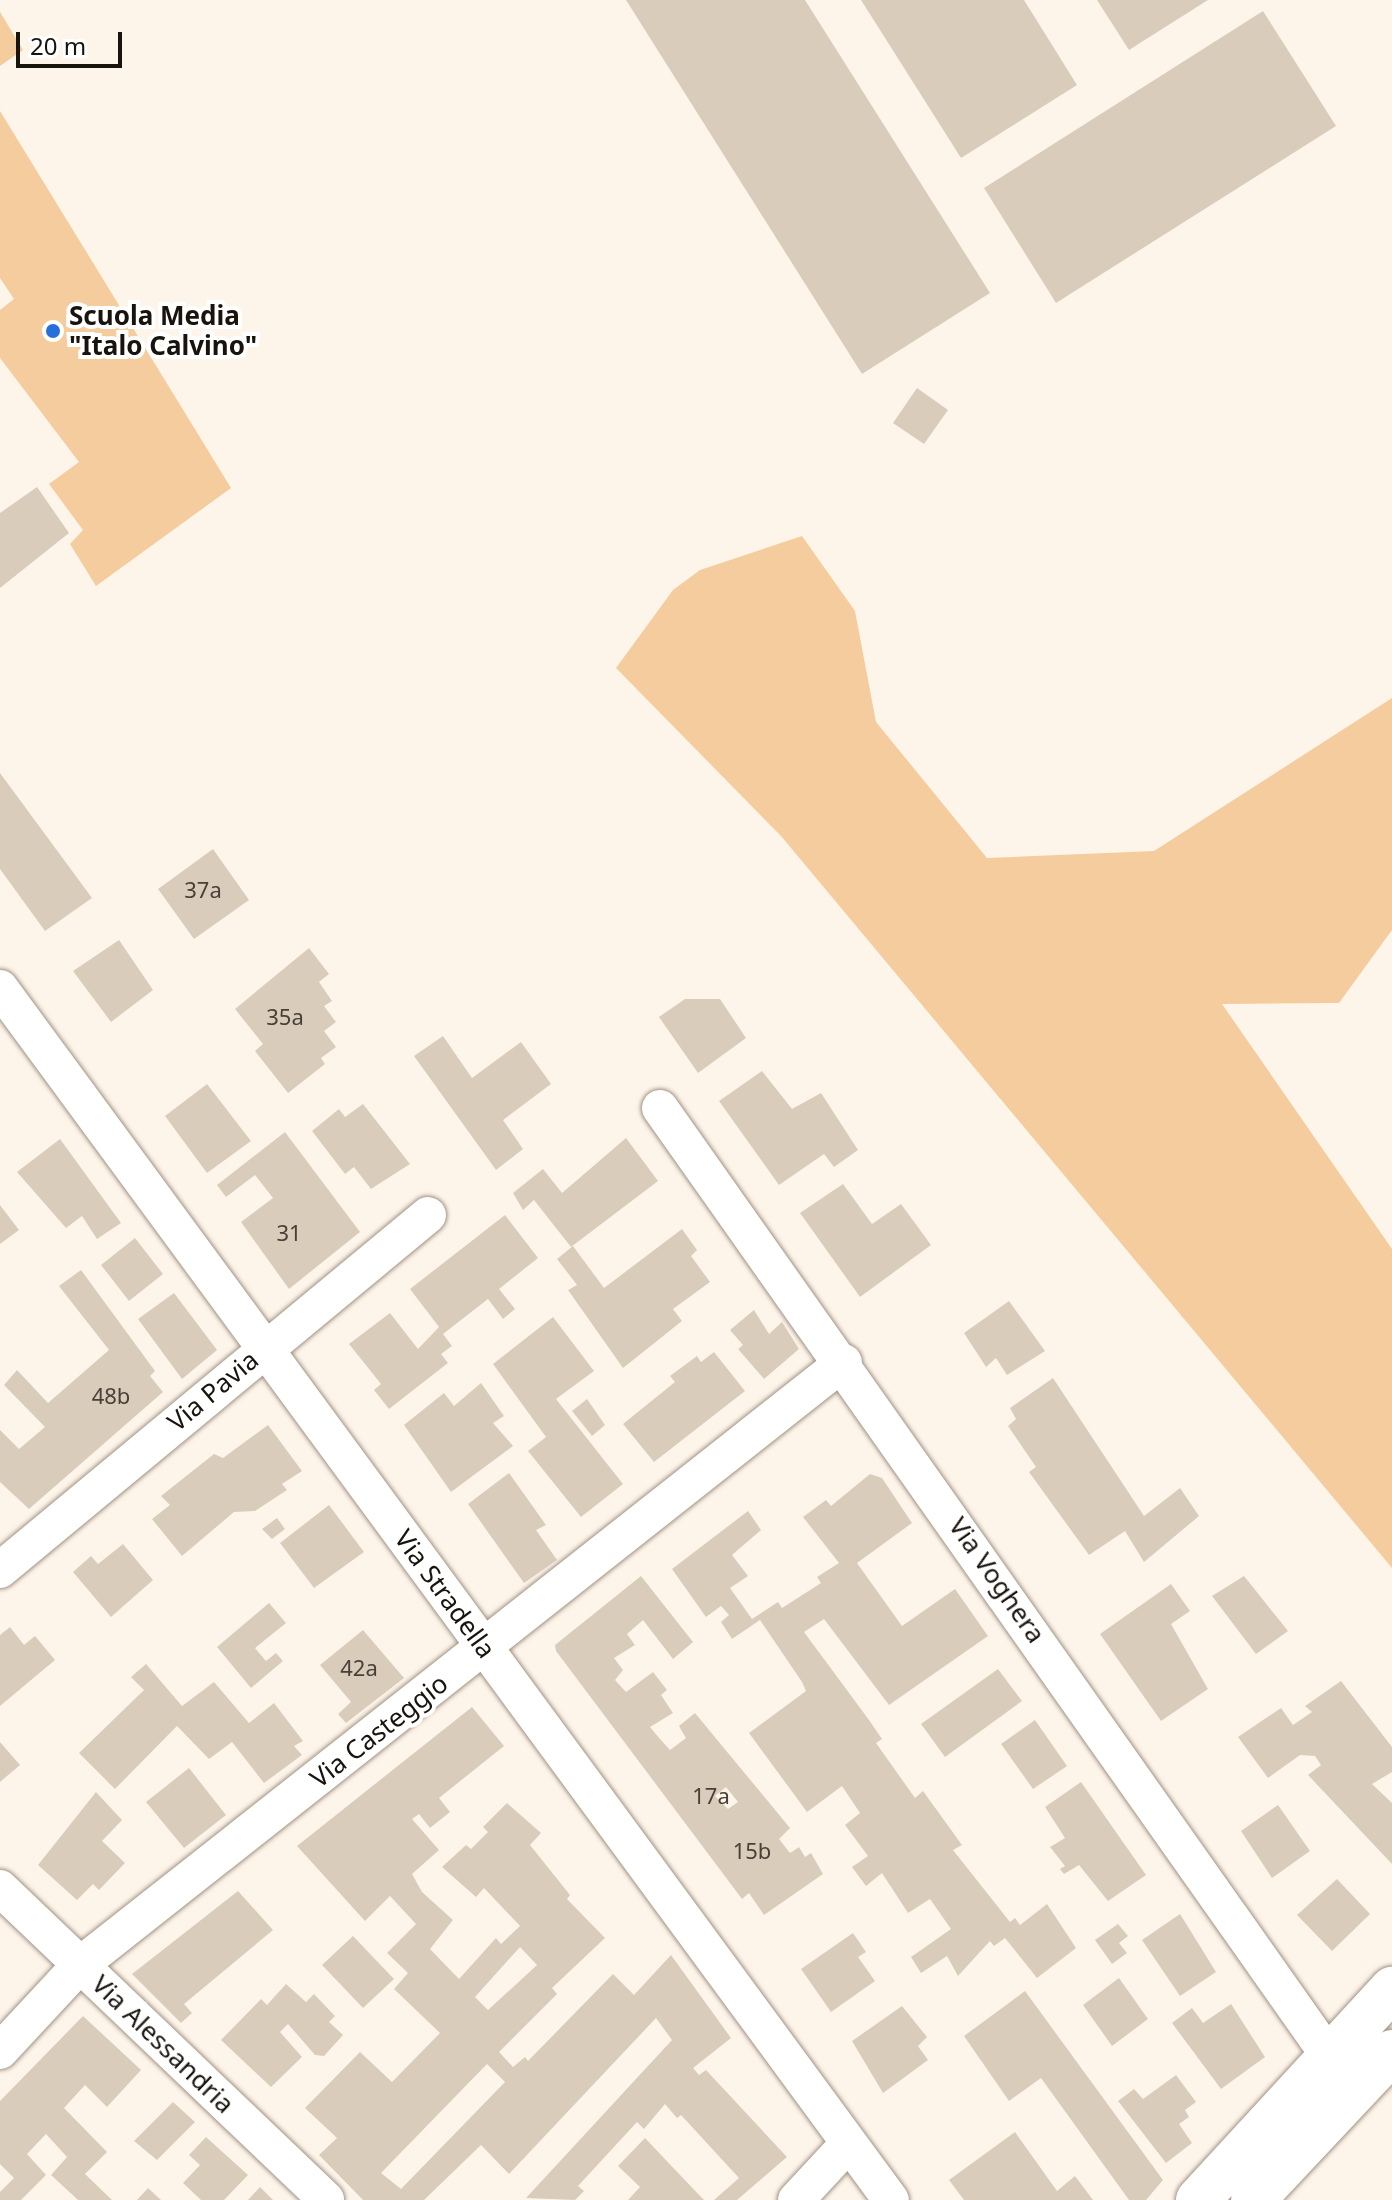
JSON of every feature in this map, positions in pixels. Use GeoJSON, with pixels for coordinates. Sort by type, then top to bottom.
{"type":"FeatureCollection","features":[{"type":"Feature","properties":{"kind":"main road"},"geometry":{"type":"LineString","coordinates":[[1198,2200],[1392,1989]]}},
{"type":"Feature","properties":{"kind":"main road"},"geometry":{"type":"LineString","coordinates":[[1253,2200],[1392,2052]]}},
{"type":"Feature","properties":{"kind":"street","name":"Via Stradella"},"geometry":{"type":"LineString","coordinates":[[0,988],[891,2200]]}},
{"type":"Feature","properties":{"kind":"street","name":"Via Voghera"},"geometry":{"type":"LineString","coordinates":[[660,1108],[844,1362],[1329,2056]]}},
{"type":"Feature","properties":{"kind":"street","name":"Via Pavia"},"geometry":{"type":"LineString","coordinates":[[7,1552],[265,1349],[428,1215]]}},
{"type":"Feature","properties":{"kind":"street","name":"Via Casteggio"},"geometry":{"type":"LineString","coordinates":[[0,2051],[80,1965],[844,1362]]}},
{"type":"Feature","properties":{"kind":"street","name":"Via Alessandria"},"geometry":{"type":"LineString","coordinates":[[0,1888],[326,2200]]}},
{"type":"Feature","properties":{"kind":"street"},"geometry":{"type":"LineString","coordinates":[[796,2200],[848,2144]]}},
{"type":"Feature","properties":{"kind":"shaded area"},"geometry":{"type":"Polygon","coordinates":[[[0,12],[23,50],[0,66],[0,12]]]}},
{"type":"Feature","properties":{"kind":"shaded area","name":"Scuola Media \"Italo Calvino\""},"geometry":{"type":"Polygon","coordinates":[[[0,111],[231,488],[96,586],[70,544],[83,530],[49,484],[79,462],[0,358],[0,310],[14,299],[0,278],[0,111]]]}},
{"type":"Feature","properties":{"kind":"shaded area"},"geometry":{"type":"Polygon","coordinates":[[[802,536],[855,611],[876,722],[987,858],[1154,851],[1392,698],[1392,930],[1339,1003],[1222,1004],[1392,1249],[1392,1568],[781,836],[616,668],[673,590],[700,570],[802,536]]]}},
{"type":"Feature","properties":{"kind":"building"},"geometry":{"type":"Polygon","coordinates":[[[626,0],[805,0],[990,293],[862,374],[626,0]]]}},
{"type":"Feature","properties":{"kind":"building"},"geometry":{"type":"Polygon","coordinates":[[[861,0],[1024,0],[1077,85],[961,158],[861,0]]]}},
{"type":"Feature","properties":{"kind":"building"},"geometry":{"type":"Polygon","coordinates":[[[1097,0],[1208,0],[1129,50],[1097,0]]]}},
{"type":"Feature","properties":{"kind":"building"},"geometry":{"type":"Polygon","coordinates":[[[1263,11],[1336,126],[1056,303],[984,188],[1263,11]]]}},
{"type":"Feature","properties":{"kind":"building"},"geometry":{"type":"Polygon","coordinates":[[[917,388],[948,410],[924,444],[893,423],[917,388]]]}},
{"type":"Feature","properties":{"kind":"building"},"geometry":{"type":"Polygon","coordinates":[[[37,487],[69,533],[0,588],[0,513],[37,487]]]}},
{"type":"Feature","properties":{"kind":"building"},"geometry":{"type":"Polygon","coordinates":[[[0,773],[92,898],[45,931],[0,869],[0,773]]]}},
{"type":"Feature","properties":{"kind":"building"},"geometry":{"type":"Polygon","coordinates":[[[213,849],[249,900],[194,939],[158,889],[213,849]]]}},
{"type":"Feature","properties":{"kind":"building"},"geometry":{"type":"Polygon","coordinates":[[[119,940],[153,990],[111,1022],[73,971],[119,940]]]}},
{"type":"Feature","properties":{"kind":"building"},"geometry":{"type":"Polygon","coordinates":[[[309,948],[329,974],[319,982],[332,1001],[324,1006],[336,1022],[324,1031],[336,1047],[321,1058],[325,1064],[288,1093],[255,1051],[263,1044],[235,1009],[309,948]]]}},
{"type":"Feature","properties":{"kind":"building"},"geometry":{"type":"Polygon","coordinates":[[[685,999],[720,999],[746,1038],[698,1073],[659,1017],[685,999]]]}},
{"type":"Feature","properties":{"kind":"building"},"geometry":{"type":"Polygon","coordinates":[[[443,1036],[472,1078],[521,1042],[551,1084],[503,1120],[523,1149],[496,1170],[414,1056],[443,1036]]]}},
{"type":"Feature","properties":{"kind":"building"},"geometry":{"type":"Polygon","coordinates":[[[762,1071],[792,1109],[821,1093],[858,1150],[834,1167],[824,1154],[779,1185],[719,1101],[762,1071]]]}},
{"type":"Feature","properties":{"kind":"building"},"geometry":{"type":"Polygon","coordinates":[[[207,1084],[251,1141],[207,1173],[165,1116],[207,1084]]]}},
{"type":"Feature","properties":{"kind":"building"},"geometry":{"type":"Polygon","coordinates":[[[363,1104],[410,1164],[371,1189],[354,1167],[345,1174],[312,1131],[339,1109],[345,1117],[363,1104]]]}},
{"type":"Feature","properties":{"kind":"building"},"geometry":{"type":"Polygon","coordinates":[[[285,1132],[360,1232],[289,1289],[241,1222],[273,1198],[255,1175],[226,1197],[217,1185],[285,1132]]]}},
{"type":"Feature","properties":{"kind":"building"},"geometry":{"type":"Polygon","coordinates":[[[626,1138],[658,1181],[571,1247],[534,1200],[523,1210],[513,1193],[543,1169],[562,1193],[626,1138]]]}},
{"type":"Feature","properties":{"kind":"building"},"geometry":{"type":"Polygon","coordinates":[[[60,1139],[121,1223],[97,1239],[82,1216],[66,1228],[17,1172],[60,1139]]]}},
{"type":"Feature","properties":{"kind":"building"},"geometry":{"type":"Polygon","coordinates":[[[843,1184],[872,1224],[901,1204],[931,1245],[860,1297],[800,1213],[843,1184]]]}},
{"type":"Feature","properties":{"kind":"building"},"geometry":{"type":"Polygon","coordinates":[[[0,1205],[19,1230],[0,1244],[0,1205]]]}},
{"type":"Feature","properties":{"kind":"building"},"geometry":{"type":"Polygon","coordinates":[[[505,1215],[538,1258],[499,1289],[515,1309],[503,1319],[488,1299],[443,1334],[452,1346],[441,1354],[448,1363],[389,1409],[374,1390],[381,1384],[349,1344],[390,1313],[418,1349],[439,1327],[410,1289],[505,1215]]]}},
{"type":"Feature","properties":{"kind":"building"},"geometry":{"type":"Polygon","coordinates":[[[682,1229],[697,1250],[691,1256],[710,1282],[673,1309],[682,1321],[623,1368],[568,1290],[577,1285],[557,1259],[573,1246],[604,1288],[682,1229]]]}},
{"type":"Feature","properties":{"kind":"building"},"geometry":{"type":"Polygon","coordinates":[[[135,1238],[163,1274],[129,1301],[101,1265],[135,1238]]]}},
{"type":"Feature","properties":{"kind":"building"},"geometry":{"type":"Polygon","coordinates":[[[81,1270],[155,1371],[150,1376],[163,1392],[29,1509],[0,1482],[0,1430],[19,1449],[45,1427],[4,1385],[17,1370],[48,1403],[109,1350],[59,1286],[81,1270]]]}},
{"type":"Feature","properties":{"kind":"building"},"geometry":{"type":"Polygon","coordinates":[[[174,1293],[217,1350],[182,1379],[138,1319],[174,1293]]]}},
{"type":"Feature","properties":{"kind":"building"},"geometry":{"type":"Polygon","coordinates":[[[1009,1301],[1045,1351],[1007,1375],[996,1358],[986,1367],[964,1333],[1009,1301]]]}},
{"type":"Feature","properties":{"kind":"building"},"geometry":{"type":"Polygon","coordinates":[[[754,1310],[769,1334],[782,1322],[799,1349],[764,1379],[738,1349],[743,1345],[730,1330],[754,1310]]]}},
{"type":"Feature","properties":{"kind":"building"},"geometry":{"type":"Polygon","coordinates":[[[553,1317],[594,1371],[556,1399],[623,1484],[581,1517],[528,1451],[546,1437],[493,1364],[553,1317]]]}},
{"type":"Feature","properties":{"kind":"building"},"geometry":{"type":"Polygon","coordinates":[[[714,1352],[745,1391],[654,1462],[623,1424],[675,1382],[670,1376],[697,1356],[701,1362],[714,1352]]]}},
{"type":"Feature","properties":{"kind":"building"},"geometry":{"type":"Polygon","coordinates":[[[1053,1378],[1144,1516],[1180,1488],[1199,1516],[1144,1562],[1125,1531],[1089,1555],[1029,1472],[1036,1467],[1008,1426],[1016,1419],[1010,1408],[1053,1378]]]}},
{"type":"Feature","properties":{"kind":"building"},"geometry":{"type":"Polygon","coordinates":[[[481,1383],[504,1416],[493,1423],[513,1446],[451,1492],[404,1425],[444,1393],[454,1406],[481,1383]]]}},
{"type":"Feature","properties":{"kind":"building"},"geometry":{"type":"Polygon","coordinates":[[[587,1399],[605,1425],[592,1436],[572,1411],[587,1399]]]}},
{"type":"Feature","properties":{"kind":"building"},"geometry":{"type":"Polygon","coordinates":[[[268,1425],[302,1471],[282,1484],[287,1490],[255,1511],[234,1512],[182,1556],[152,1519],[170,1505],[161,1496],[214,1454],[223,1458],[268,1425]]]}},
{"type":"Feature","properties":{"kind":"building"},"geometry":{"type":"Polygon","coordinates":[[[509,1473],[546,1525],[536,1530],[557,1560],[524,1583],[468,1504],[509,1473]]]}},
{"type":"Feature","properties":{"kind":"building"},"geometry":{"type":"Polygon","coordinates":[[[870,1474],[882,1478],[912,1523],[857,1563],[902,1626],[955,1589],[988,1636],[889,1705],[824,1619],[804,1632],[882,1739],[876,1743],[915,1798],[923,1791],[962,1845],[953,1850],[1010,1922],[1015,1918],[1020,1925],[1047,1904],[1076,1948],[1037,1978],[1005,1938],[994,1946],[990,1941],[958,1976],[947,1956],[921,1973],[911,1957],[951,1929],[930,1899],[908,1913],[882,1873],[866,1886],[852,1867],[868,1856],[845,1825],[860,1813],[842,1786],[807,1812],[749,1733],[806,1691],[802,1682],[760,1620],[732,1639],[721,1622],[729,1615],[721,1606],[706,1617],[672,1569],[748,1511],[761,1530],[732,1555],[748,1576],[730,1588],[752,1619],[778,1602],[782,1608],[821,1583],[817,1577],[839,1563],[803,1517],[826,1500],[831,1506],[870,1474]]]}},
{"type":"Feature","properties":{"kind":"building"},"geometry":{"type":"Polygon","coordinates":[[[329,1505],[364,1552],[314,1588],[280,1543],[329,1505]]]}},
{"type":"Feature","properties":{"kind":"building"},"geometry":{"type":"Polygon","coordinates":[[[277,1518],[285,1529],[272,1539],[262,1529],[277,1518]]]}},
{"type":"Feature","properties":{"kind":"building"},"geometry":{"type":"Polygon","coordinates":[[[123,1544],[153,1580],[111,1617],[73,1572],[91,1556],[98,1564],[123,1544]]]}},
{"type":"Feature","properties":{"kind":"building"},"geometry":{"type":"Polygon","coordinates":[[[641,1576],[693,1642],[673,1659],[643,1620],[627,1634],[635,1645],[614,1658],[623,1670],[615,1680],[626,1692],[653,1672],[667,1690],[661,1695],[673,1713],[650,1727],[660,1739],[670,1750],[686,1738],[679,1726],[695,1713],[790,1828],[779,1839],[790,1853],[799,1847],[805,1857],[811,1853],[823,1874],[764,1915],[749,1893],[742,1899],[556,1651],[555,1645],[641,1576]],[[726,1787],[715,1796],[728,1809],[738,1802],[726,1787]]]}},
{"type":"Feature","properties":{"kind":"building"},"geometry":{"type":"Polygon","coordinates":[[[1244,1576],[1288,1631],[1256,1654],[1212,1596],[1244,1576]]]}},
{"type":"Feature","properties":{"kind":"building"},"geometry":{"type":"Polygon","coordinates":[[[1171,1584],[1190,1611],[1171,1624],[1208,1689],[1161,1721],[1100,1634],[1171,1584]]]}},
{"type":"Feature","properties":{"kind":"building"},"geometry":{"type":"Polygon","coordinates":[[[269,1603],[286,1623],[255,1648],[266,1661],[276,1653],[283,1661],[251,1688],[217,1647],[269,1603]]]}},
{"type":"Feature","properties":{"kind":"building"},"geometry":{"type":"Polygon","coordinates":[[[10,1627],[24,1645],[35,1636],[55,1660],[0,1706],[0,1635],[10,1627]]]}},
{"type":"Feature","properties":{"kind":"building"},"geometry":{"type":"Polygon","coordinates":[[[363,1630],[404,1678],[346,1723],[338,1714],[351,1702],[320,1665],[363,1630]]]}},
{"type":"Feature","properties":{"kind":"building"},"geometry":{"type":"Polygon","coordinates":[[[146,1664],[182,1706],[214,1682],[249,1723],[274,1703],[303,1741],[294,1746],[302,1755],[264,1783],[232,1742],[209,1759],[177,1726],[115,1789],[79,1753],[144,1690],[131,1677],[146,1664]]]}},
{"type":"Feature","properties":{"kind":"building"},"geometry":{"type":"Polygon","coordinates":[[[998,1669],[1022,1701],[945,1757],[921,1724],[998,1669]]]}},
{"type":"Feature","properties":{"kind":"building"},"geometry":{"type":"Polygon","coordinates":[[[1341,1681],[1392,1747],[1392,1772],[1372,1784],[1392,1803],[1392,1864],[1308,1775],[1321,1765],[1315,1756],[1300,1755],[1268,1778],[1238,1737],[1281,1708],[1293,1725],[1312,1712],[1305,1706],[1341,1681]]]}},
{"type":"Feature","properties":{"kind":"building"},"geometry":{"type":"Polygon","coordinates":[[[472,1707],[504,1746],[439,1798],[450,1812],[430,1828],[419,1814],[412,1819],[439,1850],[412,1874],[422,1892],[453,1920],[430,1949],[459,1979],[496,1938],[501,1944],[520,1926],[484,1888],[476,1897],[442,1867],[466,1845],[471,1849],[488,1832],[483,1827],[507,1803],[541,1833],[530,1845],[570,1895],[567,1899],[605,1938],[552,1988],[557,1994],[499,2052],[513,2067],[525,2057],[528,2061],[613,1974],[634,1995],[671,1955],[731,2038],[693,2068],[699,2075],[706,2070],[787,2157],[737,2200],[714,2200],[739,2178],[681,2115],[677,2118],[665,2104],[644,2129],[637,2122],[578,2186],[584,2191],[575,2200],[526,2198],[672,2040],[656,2018],[509,2174],[481,2145],[424,2200],[363,2200],[319,2155],[337,2138],[305,2108],[360,2052],[392,2082],[440,2033],[394,1989],[408,1973],[387,1953],[416,1924],[390,1896],[365,1921],[297,1846],[472,1707]],[[520,1947],[475,1997],[488,2010],[537,1965],[520,1947]],[[487,2064],[381,2173],[401,2189],[505,2082],[487,2064]]]}},
{"type":"Feature","properties":{"kind":"building"},"geometry":{"type":"Polygon","coordinates":[[[1035,1720],[1067,1766],[1033,1789],[1001,1744],[1035,1720]]]}},
{"type":"Feature","properties":{"kind":"building"},"geometry":{"type":"Polygon","coordinates":[[[0,1742],[20,1765],[0,1782],[0,1742]]]}},
{"type":"Feature","properties":{"kind":"building"},"geometry":{"type":"Polygon","coordinates":[[[189,1768],[226,1815],[184,1848],[146,1802],[189,1768]]]}},
{"type":"Feature","properties":{"kind":"building"},"geometry":{"type":"Polygon","coordinates":[[[1081,1782],[1146,1875],[1108,1901],[1079,1865],[1064,1874],[1060,1869],[1065,1866],[1050,1847],[1065,1838],[1045,1807],[1081,1782]]]}},
{"type":"Feature","properties":{"kind":"building"},"geometry":{"type":"Polygon","coordinates":[[[96,1792],[122,1820],[102,1841],[125,1863],[99,1890],[93,1884],[77,1900],[38,1865],[96,1792]]]}},
{"type":"Feature","properties":{"kind":"building"},"geometry":{"type":"Polygon","coordinates":[[[1278,1805],[1310,1851],[1272,1878],[1241,1831],[1278,1805]]]}},
{"type":"Feature","properties":{"kind":"building"},"geometry":{"type":"Polygon","coordinates":[[[1337,1879],[1370,1914],[1332,1951],[1297,1915],[1337,1879]]]}},
{"type":"Feature","properties":{"kind":"building"},"geometry":{"type":"Polygon","coordinates":[[[238,1891],[273,1930],[184,2004],[192,2013],[181,2023],[132,1974],[238,1891]]]}},
{"type":"Feature","properties":{"kind":"building"},"geometry":{"type":"Polygon","coordinates":[[[1180,1914],[1216,1972],[1180,1996],[1142,1940],[1180,1914]]]}},
{"type":"Feature","properties":{"kind":"building"},"geometry":{"type":"Polygon","coordinates":[[[1118,1924],[1128,1936],[1119,1943],[1127,1953],[1112,1964],[1095,1940],[1118,1924]]]}},
{"type":"Feature","properties":{"kind":"building"},"geometry":{"type":"Polygon","coordinates":[[[853,1933],[866,1952],[858,1957],[875,1981],[831,2012],[801,1969],[853,1933]]]}},
{"type":"Feature","properties":{"kind":"building"},"geometry":{"type":"Polygon","coordinates":[[[353,1936],[394,1979],[363,2008],[322,1965],[353,1936]]]}},
{"type":"Feature","properties":{"kind":"building"},"geometry":{"type":"Polygon","coordinates":[[[1119,1978],[1148,2019],[1112,2046],[1083,2005],[1119,1978]]]}},
{"type":"Feature","properties":{"kind":"building"},"geometry":{"type":"Polygon","coordinates":[[[286,1984],[306,2002],[314,1994],[335,2016],[329,2022],[343,2035],[324,2056],[315,2055],[288,2024],[280,2032],[302,2057],[271,2087],[221,2040],[261,1999],[267,2005],[286,1984]]]}},
{"type":"Feature","properties":{"kind":"building"},"geometry":{"type":"Polygon","coordinates":[[[1025,1991],[1163,2180],[1146,2200],[1129,2200],[1041,2078],[1009,2101],[964,2036],[1025,1991]]]}},
{"type":"Feature","properties":{"kind":"building"},"geometry":{"type":"Polygon","coordinates":[[[1231,2004],[1265,2057],[1221,2089],[1172,2023],[1192,2008],[1203,2023],[1231,2004]]]}},
{"type":"Feature","properties":{"kind":"building"},"geometry":{"type":"Polygon","coordinates":[[[902,2006],[927,2037],[918,2046],[928,2060],[883,2093],[852,2041],[902,2006]]]}},
{"type":"Feature","properties":{"kind":"building"},"geometry":{"type":"Polygon","coordinates":[[[83,2016],[141,2070],[107,2107],[85,2085],[64,2108],[107,2152],[85,2174],[112,2200],[78,2200],[51,2175],[67,2157],[46,2134],[27,2154],[46,2175],[21,2200],[0,2200],[0,2192],[14,2178],[0,2164],[0,2101],[83,2016]]]}},
{"type":"Feature","properties":{"kind":"building"},"geometry":{"type":"Polygon","coordinates":[[[1176,2075],[1196,2102],[1185,2110],[1189,2117],[1179,2124],[1192,2143],[1166,2163],[1118,2101],[1134,2089],[1143,2099],[1176,2075]]]}},
{"type":"Feature","properties":{"kind":"building"},"geometry":{"type":"Polygon","coordinates":[[[173,2102],[195,2122],[157,2160],[134,2141],[173,2102]]]}},
{"type":"Feature","properties":{"kind":"building"},"geometry":{"type":"Polygon","coordinates":[[[1015,2132],[1057,2191],[1075,2176],[1093,2200],[964,2200],[949,2180],[1015,2132]]]}},
{"type":"Feature","properties":{"kind":"building"},"geometry":{"type":"Polygon","coordinates":[[[206,2137],[248,2175],[224,2200],[201,2200],[183,2183],[200,2165],[189,2155],[206,2137]]]}},
{"type":"Feature","properties":{"kind":"building"},"geometry":{"type":"Polygon","coordinates":[[[645,2138],[704,2200],[628,2200],[640,2187],[618,2166],[645,2138]]]}},
{"type":"Feature","properties":{"kind":"building"},"geometry":{"type":"Polygon","coordinates":[[[260,2187],[273,2200],[248,2200],[260,2187]]]}},
{"type":"Feature","properties":{"kind":"building"},"geometry":{"type":"Polygon","coordinates":[[[148,2188],[161,2200],[137,2200],[148,2188]]]}},
{"type":"Feature","properties":{"kind":"place","name":"Scuola Media \"Italo Calvino\""},"geometry":{"type":"Point","coordinates":[53,331]}}]}
